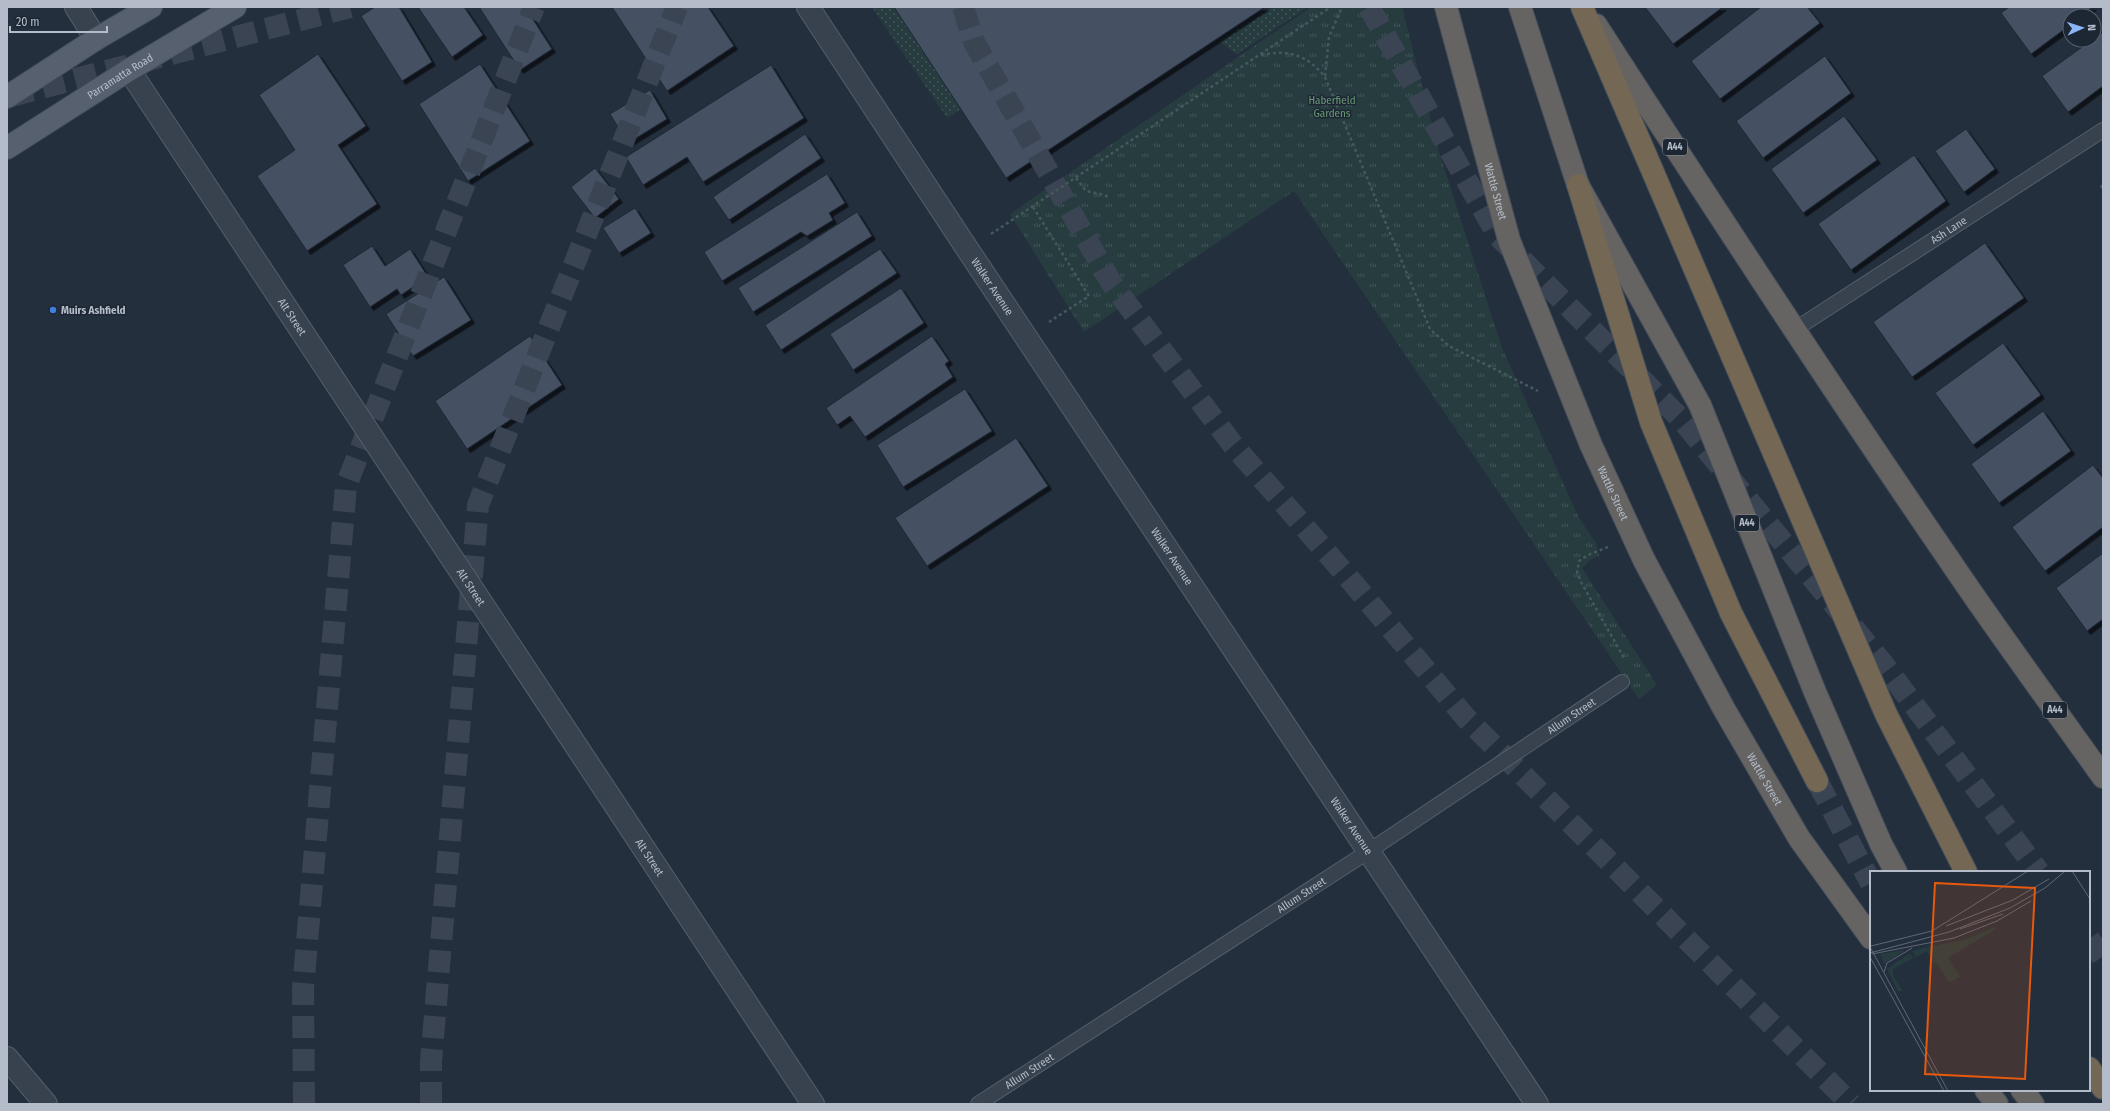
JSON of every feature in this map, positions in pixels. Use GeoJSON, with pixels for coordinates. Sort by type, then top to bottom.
{"type":"FeatureCollection","features":[{"type":"Feature","properties":{"kind":"highway","name":"Wattle Street"},"geometry":{"type":"LineString","coordinates":[[1446,7],[1509,240],[1591,445],[1644,560],[1724,709],[1798,838],[1870,937]]}},
{"type":"Feature","properties":{"kind":"highway","name":"A44"},"geometry":{"type":"LineString","coordinates":[[1520,7],[1578,185],[1700,404],[1815,692],[1881,844],[1895,871]]}},
{"type":"Feature","properties":{"kind":"highway","name":"A44"},"geometry":{"type":"LineString","coordinates":[[1584,7],[1794,330],[1950,562],[2103,777]]}},
{"type":"Feature","properties":{"kind":"highway"},"geometry":{"type":"LineString","coordinates":[[1584,7],[1886,714],[1965,871]]}},
{"type":"Feature","properties":{"kind":"highway"},"geometry":{"type":"LineString","coordinates":[[1578,185],[1651,422],[1731,612],[1817,781]]}},
{"type":"Feature","properties":{"kind":"highway"},"geometry":{"type":"LineString","coordinates":[[2090,1069],[2103,1088]]}},
{"type":"Feature","properties":{"kind":"highway"},"geometry":{"type":"LineString","coordinates":[[1987,1091],[1997,1104]]}},
{"type":"Feature","properties":{"kind":"highway"},"geometry":{"type":"LineString","coordinates":[[2023,1091],[2032,1104]]}},
{"type":"Feature","properties":{"kind":"main road"},"geometry":{"type":"LineString","coordinates":[[7,97],[96,39],[150,7]]}},
{"type":"Feature","properties":{"kind":"main road","name":"Parramatta Road"},"geometry":{"type":"LineString","coordinates":[[7,148],[129,70],[235,7]]}},
{"type":"Feature","properties":{"kind":"street"},"geometry":{"type":"LineString","coordinates":[[76,7],[96,39]]}},
{"type":"Feature","properties":{"kind":"street","name":"Walker Avenue"},"geometry":{"type":"LineString","coordinates":[[808,7],[968,250],[1538,1104]]}},
{"type":"Feature","properties":{"kind":"street","name":"Alt Street"},"geometry":{"type":"LineString","coordinates":[[129,70],[813,1104]]}},
{"type":"Feature","properties":{"kind":"street"},"geometry":{"type":"LineString","coordinates":[[7,1058],[46,1104]]}},
{"type":"Feature","properties":{"kind":"lane","name":"Ash Lane"},"geometry":{"type":"LineString","coordinates":[[1794,330],[2103,130]]}},
{"type":"Feature","properties":{"kind":"lane","name":"Allum Street"},"geometry":{"type":"LineString","coordinates":[[978,1104],[1369,851],[1622,682]]}},
{"type":"Feature","properties":{"kind":"path"},"geometry":{"type":"LineString","coordinates":[[968,250],[1331,7]]}},
{"type":"Feature","properties":{"kind":"path"},"geometry":{"type":"LineString","coordinates":[[1325,77],[1329,37],[1342,7]]}},
{"type":"Feature","properties":{"kind":"path"},"geometry":{"type":"LineString","coordinates":[[1261,55],[1272,52],[1300,56],[1314,63],[1325,77],[1430,329],[1449,346],[1542,393]]}},
{"type":"Feature","properties":{"kind":"path"},"geometry":{"type":"LineString","coordinates":[[1076,178],[1086,191],[1105,195],[1109,198]]}},
{"type":"Feature","properties":{"kind":"path"},"geometry":{"type":"LineString","coordinates":[[1026,337],[1089,296],[1032,207]]}},
{"type":"Feature","properties":{"kind":"path"},"geometry":{"type":"LineString","coordinates":[[1612,545],[1588,555],[1579,561],[1577,572],[1581,582],[1634,674],[1622,682]]}},
{"type":"Feature","properties":{"kind":"green space"},"geometry":{"type":"Polygon","coordinates":[[[872,7],[894,7],[961,109],[947,118],[872,7]]]}},
{"type":"Feature","properties":{"kind":"green space"},"geometry":{"type":"Polygon","coordinates":[[[1272,7],[1308,7],[1237,54],[1219,41],[1272,7]]]}},
{"type":"Feature","properties":{"kind":"green space","name":"Haberfield Gardens"},"geometry":{"type":"Polygon","coordinates":[[[1311,7],[1402,7],[1439,152],[1502,348],[1579,518],[1596,543],[1599,556],[1590,560],[1582,568],[1657,685],[1639,699],[1294,191],[1084,332],[1010,214],[1311,7]]]}},
{"type":"Feature","properties":{"kind":"building"},"geometry":{"type":"Polygon","coordinates":[[[375,7],[399,7],[432,62],[402,81],[361,16],[375,7]]]}},
{"type":"Feature","properties":{"kind":"building"},"geometry":{"type":"Polygon","coordinates":[[[418,7],[464,7],[483,35],[452,57],[418,7]]]}},
{"type":"Feature","properties":{"kind":"building"},"geometry":{"type":"Polygon","coordinates":[[[479,7],[525,7],[552,49],[520,70],[479,7]]]}},
{"type":"Feature","properties":{"kind":"building"},"geometry":{"type":"Polygon","coordinates":[[[612,7],[708,7],[734,46],[667,91],[612,7]]]}},
{"type":"Feature","properties":{"kind":"building"},"geometry":{"type":"Polygon","coordinates":[[[894,7],[1265,7],[1006,178],[894,7]]]}},
{"type":"Feature","properties":{"kind":"building"},"geometry":{"type":"Polygon","coordinates":[[[1645,7],[1723,7],[1673,44],[1645,7]]]}},
{"type":"Feature","properties":{"kind":"building"},"geometry":{"type":"Polygon","coordinates":[[[1761,7],[1807,7],[1820,23],[1720,99],[1691,61],[1761,7]]]}},
{"type":"Feature","properties":{"kind":"building"},"geometry":{"type":"Polygon","coordinates":[[[2009,7],[2093,7],[2062,8],[2062,31],[2031,54],[2001,13],[2009,7]]]}},
{"type":"Feature","properties":{"kind":"building"},"geometry":{"type":"Polygon","coordinates":[[[2103,32],[2103,86],[2068,112],[2042,76],[2081,48],[2102,48],[2103,32]]]}},
{"type":"Feature","properties":{"kind":"building"},"geometry":{"type":"Polygon","coordinates":[[[318,54],[366,126],[338,145],[377,204],[307,251],[257,176],[295,150],[259,95],[318,54]]]}},
{"type":"Feature","properties":{"kind":"building"},"geometry":{"type":"Polygon","coordinates":[[[1825,56],[1851,93],[1763,158],[1736,121],[1825,56]]]}},
{"type":"Feature","properties":{"kind":"building"},"geometry":{"type":"Polygon","coordinates":[[[480,64],[530,141],[468,181],[419,104],[480,64]]]}},
{"type":"Feature","properties":{"kind":"building"},"geometry":{"type":"Polygon","coordinates":[[[771,65],[804,118],[703,182],[687,157],[643,185],[626,157],[771,65]]]}},
{"type":"Feature","properties":{"kind":"building"},"geometry":{"type":"Polygon","coordinates":[[[650,90],[667,119],[628,143],[610,114],[650,90]]]}},
{"type":"Feature","properties":{"kind":"building"},"geometry":{"type":"Polygon","coordinates":[[[1844,116],[1877,160],[1803,213],[1771,169],[1844,116]]]}},
{"type":"Feature","properties":{"kind":"building"},"geometry":{"type":"Polygon","coordinates":[[[1966,129],[1995,169],[1964,192],[1935,151],[1966,129]]]}},
{"type":"Feature","properties":{"kind":"building"},"geometry":{"type":"Polygon","coordinates":[[[805,134],[821,158],[729,220],[713,197],[805,134]]]}},
{"type":"Feature","properties":{"kind":"building"},"geometry":{"type":"Polygon","coordinates":[[[1914,155],[1946,201],[1851,270],[1818,224],[1914,155]]]}},
{"type":"Feature","properties":{"kind":"building"},"geometry":{"type":"Polygon","coordinates":[[[595,168],[619,199],[595,218],[571,187],[595,168]]]}},
{"type":"Feature","properties":{"kind":"building"},"geometry":{"type":"Polygon","coordinates":[[[827,174],[845,203],[829,213],[833,220],[807,236],[801,232],[722,281],[704,252],[827,174]]]}},
{"type":"Feature","properties":{"kind":"building"},"geometry":{"type":"Polygon","coordinates":[[[2103,183],[2103,192],[2099,186],[2103,183]]]}},
{"type":"Feature","properties":{"kind":"building"},"geometry":{"type":"Polygon","coordinates":[[[635,208],[651,233],[619,253],[603,228],[635,208]]]}},
{"type":"Feature","properties":{"kind":"building"},"geometry":{"type":"Polygon","coordinates":[[[857,212],[872,236],[753,312],[738,288],[857,212]]]}},
{"type":"Feature","properties":{"kind":"building"},"geometry":{"type":"Polygon","coordinates":[[[1985,243],[2024,298],[1912,377],[1873,322],[1985,243]]]}},
{"type":"Feature","properties":{"kind":"building"},"geometry":{"type":"Polygon","coordinates":[[[372,246],[385,266],[410,249],[428,277],[401,295],[397,289],[370,307],[343,265],[372,246]]]}},
{"type":"Feature","properties":{"kind":"building"},"geometry":{"type":"Polygon","coordinates":[[[880,249],[897,273],[781,350],[765,325],[880,249]]]}},
{"type":"Feature","properties":{"kind":"building"},"geometry":{"type":"Polygon","coordinates":[[[444,277],[471,320],[413,356],[386,314],[444,277]]]}},
{"type":"Feature","properties":{"kind":"building"},"geometry":{"type":"Polygon","coordinates":[[[901,288],[924,323],[853,370],[830,334],[901,288]]]}},
{"type":"Feature","properties":{"kind":"building"},"geometry":{"type":"Polygon","coordinates":[[[530,336],[562,385],[467,449],[435,401],[530,336]]]}},
{"type":"Feature","properties":{"kind":"building"},"geometry":{"type":"Polygon","coordinates":[[[932,336],[949,361],[945,364],[953,377],[865,437],[850,416],[837,425],[826,408],[932,336]]]}},
{"type":"Feature","properties":{"kind":"building"},"geometry":{"type":"Polygon","coordinates":[[[2003,343],[2041,395],[1973,445],[1935,393],[2003,343]]]}},
{"type":"Feature","properties":{"kind":"building"},"geometry":{"type":"Polygon","coordinates":[[[965,389],[992,431],[903,487],[877,445],[965,389]]]}},
{"type":"Feature","properties":{"kind":"building"},"geometry":{"type":"Polygon","coordinates":[[[2043,411],[2071,451],[1999,503],[1971,464],[2043,411]]]}},
{"type":"Feature","properties":{"kind":"building"},"geometry":{"type":"Polygon","coordinates":[[[1016,438],[1048,486],[927,566],[895,518],[1016,438]]]}},
{"type":"Feature","properties":{"kind":"building"},"geometry":{"type":"Polygon","coordinates":[[[2093,465],[2103,478],[2103,527],[2045,571],[2012,527],[2093,465]]]}},
{"type":"Feature","properties":{"kind":"building"},"geometry":{"type":"Polygon","coordinates":[[[2103,553],[2103,619],[2087,631],[2056,588],[2103,553]]]}},
{"type":"Feature","properties":{"kind":"tunnel"},"geometry":{"type":"LineString","coordinates":[[11,96],[350,7]]}},
{"type":"Feature","properties":{"kind":"tunnel"},"geometry":{"type":"LineString","coordinates":[[304,1104],[303,989],[346,486],[534,7]]}},
{"type":"Feature","properties":{"kind":"tunnel"},"geometry":{"type":"LineString","coordinates":[[431,1104],[431,1062],[478,505],[677,7]]}},
{"type":"Feature","properties":{"kind":"tunnel"},"geometry":{"type":"LineString","coordinates":[[963,7],[974,42],[1112,284],[1233,445],[1347,576],[1466,718],[1851,1104]]}},
{"type":"Feature","properties":{"kind":"tunnel"},"geometry":{"type":"LineString","coordinates":[[1369,7],[1498,236],[1683,421],[1884,665],[2038,871]]}},
{"type":"Feature","properties":{"kind":"tunnel"},"geometry":{"type":"LineString","coordinates":[[1817,781],[1870,881]]}},
{"type":"Feature","properties":{"kind":"tunnel"},"geometry":{"type":"LineString","coordinates":[[2090,940],[2103,958]]}},
{"type":"Feature","properties":{"kind":"place","name":"Muirs Ashfield"},"geometry":{"type":"Point","coordinates":[53,310]}}]}
